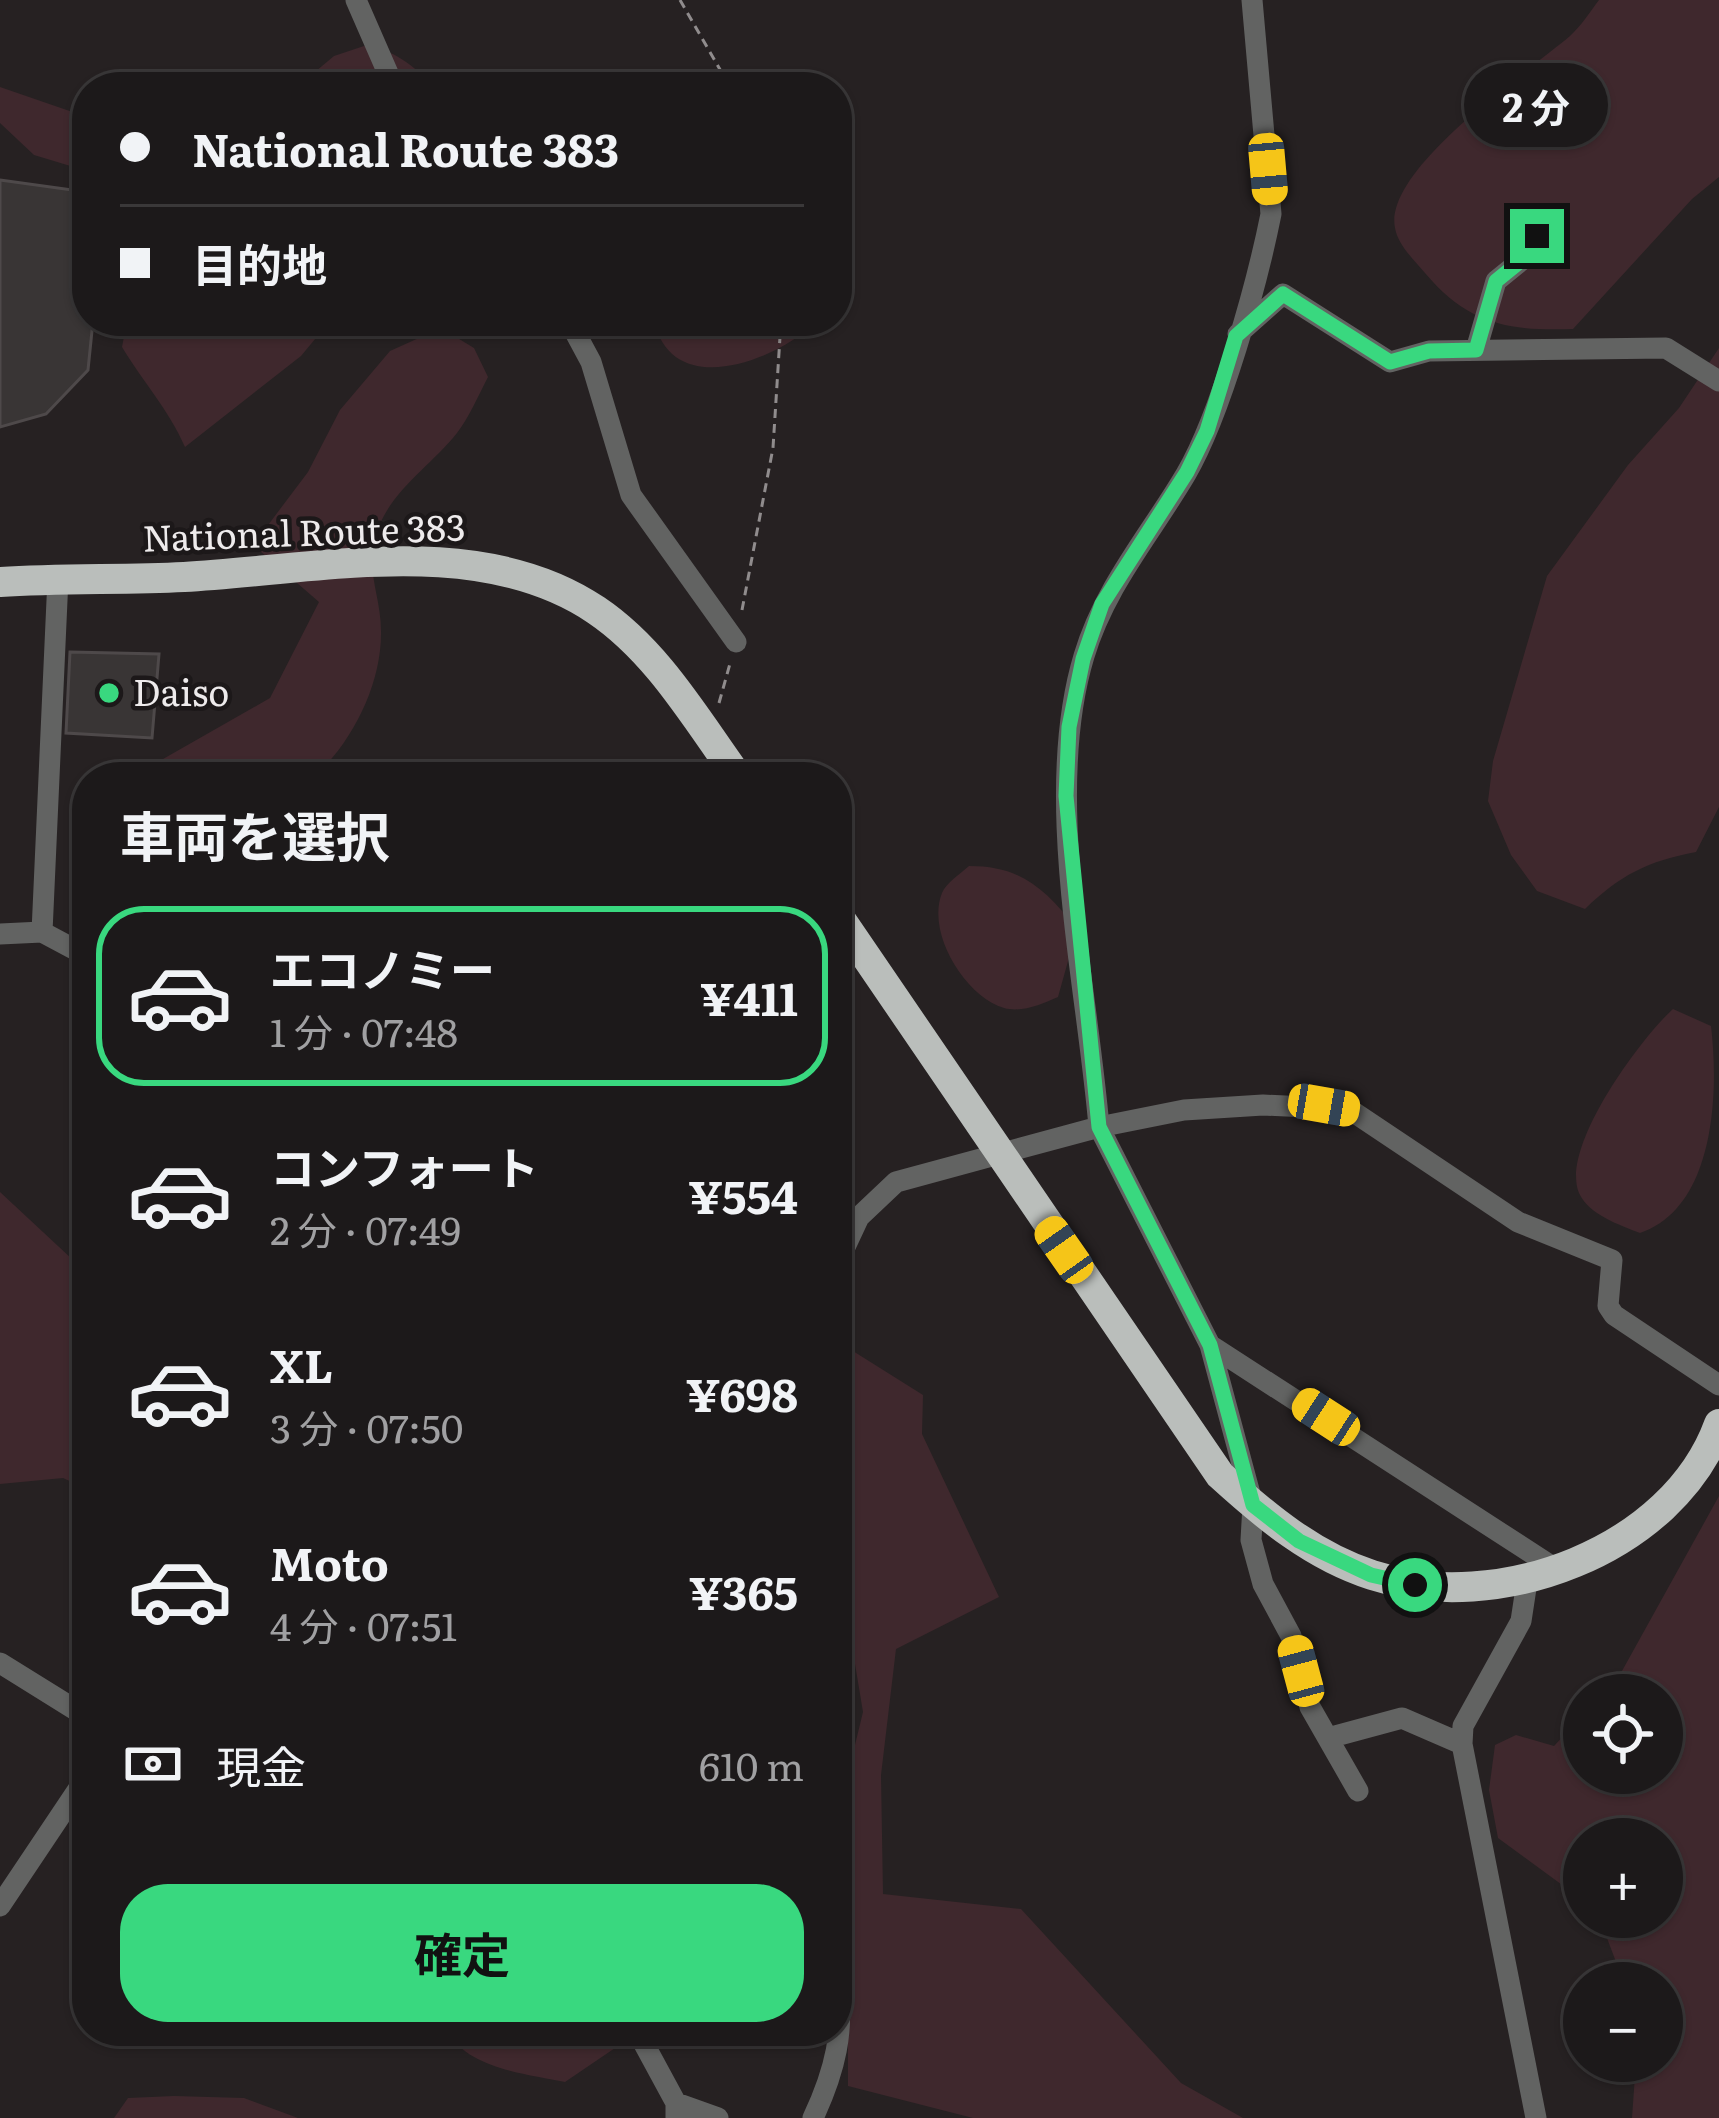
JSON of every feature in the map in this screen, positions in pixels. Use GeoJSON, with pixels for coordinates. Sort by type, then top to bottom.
{"type":"FeatureCollection","features":[{"type":"Feature","properties":{"kind":"highway","name":"National Route 383"},"geometry":{"type":"LineString","coordinates":[[0,582],[353,566],[479,565],[503,570],[594,609],[627,634],[728,762]]}},
{"type":"Feature","properties":{"kind":"highway"},"geometry":{"type":"LineString","coordinates":[[852,936],[1220,1475],[1299,1541],[1371,1575],[1444,1589],[1542,1572],[1640,1531],[1686,1485],[1710,1450],[1719,1424]]}},
{"type":"Feature","properties":{"kind":"street"},"geometry":{"type":"LineString","coordinates":[[356,0],[387,72]]}},
{"type":"Feature","properties":{"kind":"street"},"geometry":{"type":"LineString","coordinates":[[1252,0],[1271,214],[1207,431],[1187,472],[1102,604],[1069,727],[1066,796],[1099,1127],[1210,1345],[1253,1505],[1251,1540],[1264,1584],[1291,1636],[1310,1707],[1358,1792]]}},
{"type":"Feature","properties":{"kind":"street"},"geometry":{"type":"LineString","coordinates":[[1476,350],[1496,281],[1528,255],[1537,236]]}},
{"type":"Feature","properties":{"kind":"street"},"geometry":{"type":"LineString","coordinates":[[1236,336],[1283,294],[1390,362],[1429,351],[1666,349],[1719,381]]}},
{"type":"Feature","properties":{"kind":"street"},"geometry":{"type":"LineString","coordinates":[[577,336],[590,362],[632,495],[736,642]]}},
{"type":"Feature","properties":{"kind":"street"},"geometry":{"type":"LineString","coordinates":[[42,932],[58,578]]}},
{"type":"Feature","properties":{"kind":"street"},"geometry":{"type":"LineString","coordinates":[[0,934],[42,932],[72,948]]}},
{"type":"Feature","properties":{"kind":"street"},"geometry":{"type":"LineString","coordinates":[[852,1231],[859,1216],[896,1182],[1099,1127],[1184,1110],[1264,1105],[1349,1109],[1518,1222],[1612,1260],[1608,1306],[1614,1315],[1719,1385]]}},
{"type":"Feature","properties":{"kind":"street"},"geometry":{"type":"LineString","coordinates":[[1210,1345],[1542,1572],[1521,1621],[1463,1726],[1462,1744],[1536,2118]]}},
{"type":"Feature","properties":{"kind":"street"},"geometry":{"type":"LineString","coordinates":[[0,1663],[72,1708]]}},
{"type":"Feature","properties":{"kind":"street"},"geometry":{"type":"LineString","coordinates":[[1328,1738],[1402,1718],[1462,1744]]}},
{"type":"Feature","properties":{"kind":"street"},"geometry":{"type":"LineString","coordinates":[[0,1906],[72,1798]]}},
{"type":"Feature","properties":{"kind":"street"},"geometry":{"type":"LineString","coordinates":[[644,2046],[676,2110],[718,2118]]}},
{"type":"Feature","properties":{"kind":"street"},"geometry":{"type":"LineString","coordinates":[[813,2118],[832,2078],[840,2046]]}},
{"type":"Feature","properties":{"kind":"path"},"geometry":{"type":"LineString","coordinates":[[680,0],[721,72]]}},
{"type":"Feature","properties":{"kind":"path"},"geometry":{"type":"LineString","coordinates":[[709,737],[736,642],[773,448],[780,336]]}},
{"type":"Feature","properties":{"kind":"shaded area"},"geometry":{"type":"Polygon","coordinates":[[[1599,0],[1719,0],[1719,177],[1692,199],[1573,329],[1492,321],[1458,304],[1407,252],[1395,228],[1397,204],[1434,151],[1570,36],[1599,0]]]}},
{"type":"Feature","properties":{"kind":"shaded area"},"geometry":{"type":"Polygon","coordinates":[[[364,46],[384,50],[419,72],[315,72],[334,56],[364,46]]]}},
{"type":"Feature","properties":{"kind":"shaded area"},"geometry":{"type":"Polygon","coordinates":[[[0,87],[72,112],[72,166],[34,155],[0,123],[0,87]]]}},
{"type":"Feature","properties":{"kind":"shaded area"},"geometry":{"type":"Polygon","coordinates":[[[124,336],[318,336],[301,356],[185,447],[122,347],[124,336]]]}},
{"type":"Feature","properties":{"kind":"shaded area"},"geometry":{"type":"Polygon","coordinates":[[[423,336],[454,336],[474,348],[488,377],[457,433],[401,491],[377,532],[372,558],[380,651],[370,692],[352,730],[329,762],[158,762],[270,698],[319,602],[253,545],[308,472],[340,410],[390,351],[423,336]]]}},
{"type":"Feature","properties":{"kind":"shaded area"},"geometry":{"type":"Polygon","coordinates":[[[661,336],[800,336],[728,366],[682,361],[661,336]]]}},
{"type":"Feature","properties":{"kind":"shaded area"},"geometry":{"type":"Polygon","coordinates":[[[1719,348],[1719,807],[1696,852],[1636,871],[1585,909],[1537,891],[1511,855],[1488,801],[1493,761],[1547,576],[1628,465],[1679,408],[1719,348]]]}},
{"type":"Feature","properties":{"kind":"shaded area"},"geometry":{"type":"Polygon","coordinates":[[[969,866],[1004,870],[1031,882],[1077,929],[1058,997],[1025,1009],[1004,1008],[976,991],[952,961],[938,909],[944,889],[969,866]]]}},
{"type":"Feature","properties":{"kind":"shaded area"},"geometry":{"type":"Polygon","coordinates":[[[1673,1009],[1711,1026],[1712,1114],[1698,1174],[1684,1200],[1665,1220],[1640,1233],[1590,1207],[1579,1193],[1576,1173],[1591,1123],[1606,1096],[1641,1044],[1673,1009]]]}},
{"type":"Feature","properties":{"kind":"shaded area"},"geometry":{"type":"Polygon","coordinates":[[[0,1192],[72,1259],[72,1482],[63,1478],[0,1484],[0,1192]]]}},
{"type":"Feature","properties":{"kind":"shaded area"},"geometry":{"type":"Polygon","coordinates":[[[852,1350],[923,1395],[922,1434],[999,1597],[896,1649],[881,1775],[883,1894],[1021,1909],[1181,2083],[1243,2118],[973,2118],[848,2086],[852,1757],[863,1712],[852,1646],[852,1350]]]}},
{"type":"Feature","properties":{"kind":"shaded area"},"geometry":{"type":"Polygon","coordinates":[[[1719,1496],[1719,2118],[1632,2118],[1635,2082],[1683,2082],[1683,1962],[1616,1962],[1607,1938],[1683,1938],[1683,1818],[1563,1818],[1563,1886],[1498,1838],[1489,1790],[1495,1745],[1516,1735],[1554,1746],[1563,1736],[1563,1794],[1683,1794],[1683,1674],[1620,1674],[1719,1496]]]}},
{"type":"Feature","properties":{"kind":"shaded area"},"geometry":{"type":"Polygon","coordinates":[[[459,2046],[618,2046],[565,2082],[517,2072],[459,2046]]]}},
{"type":"Feature","properties":{"kind":"shaded area"},"geometry":{"type":"Polygon","coordinates":[[[128,2098],[244,2098],[298,2118],[114,2118],[128,2098]]]}},
{"type":"Feature","properties":{"kind":"building"},"geometry":{"type":"Polygon","coordinates":[[[0,180],[72,190],[72,336],[91,336],[88,370],[46,414],[0,427],[0,180]]]}},
{"type":"Feature","properties":{"kind":"building","name":"Daiso"},"geometry":{"type":"Polygon","coordinates":[[[70,652],[159,654],[152,738],[66,733],[70,652]]]}},
{"type":"Feature","properties":{"kind":"place","name":"Daiso"},"geometry":{"type":"Point","coordinates":[109,693]}},
{"type":"Feature","properties":{"kind":"route"},"geometry":{"type":"LineString","coordinates":[[1415,1585],[1371,1575],[1299,1541],[1253,1505],[1210,1345],[1099,1127],[1066,796],[1069,727],[1083,659],[1102,604],[1187,472],[1207,431],[1236,336],[1283,294],[1390,362],[1429,351],[1476,350],[1496,281],[1528,255],[1537,236]]}}]}
